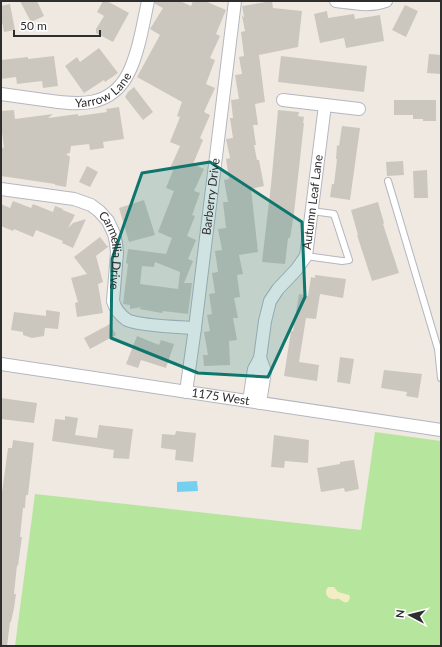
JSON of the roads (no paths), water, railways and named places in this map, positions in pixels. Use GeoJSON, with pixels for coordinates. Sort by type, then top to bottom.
{"type":"FeatureCollection","features":[{"type":"Feature","properties":{"kind":"street","name":"Yarrow Lane"},"geometry":{"type":"LineString","coordinates":[[1,94],[73,104],[84,104],[96,101],[110,94],[129,74],[134,61],[148,1]]}},
{"type":"Feature","properties":{"kind":"street","name":"Barberry Drive"},"geometry":{"type":"LineString","coordinates":[[186,392],[235,1]]}},
{"type":"Feature","properties":{"kind":"street"},"geometry":{"type":"LineString","coordinates":[[336,1],[370,5],[379,4],[386,1]]}},
{"type":"Feature","properties":{"kind":"street"},"geometry":{"type":"LineString","coordinates":[[283,100],[359,109]]}},
{"type":"Feature","properties":{"kind":"street","name":"Autumn Leaf Lane"},"geometry":{"type":"LineString","coordinates":[[255,402],[254,369],[260,358],[265,321],[270,301],[278,289],[296,270],[306,256],[324,105]]}},
{"type":"Feature","properties":{"kind":"street","name":"Carmellia Drive"},"geometry":{"type":"LineString","coordinates":[[1,189],[74,199],[91,205],[108,221],[114,234],[117,253],[112,294],[114,307],[119,313],[128,320],[140,323],[195,328]]}},
{"type":"Feature","properties":{"kind":"street","name":"1175 West"},"geometry":{"type":"LineString","coordinates":[[1,364],[441,430]]}},
{"type":"Feature","properties":{"kind":"lane"},"geometry":{"type":"LineString","coordinates":[[388,181],[438,349],[441,378]]}},
{"type":"Feature","properties":{"kind":"lane"},"geometry":{"type":"LineString","coordinates":[[306,256],[342,261],[350,260],[334,214],[312,211]]}},
{"type":"Feature","properties":{"kind":"water"},"geometry":{"type":"Polygon","coordinates":[[[197,481],[198,491],[177,492],[177,482],[197,481]]]}}]}
